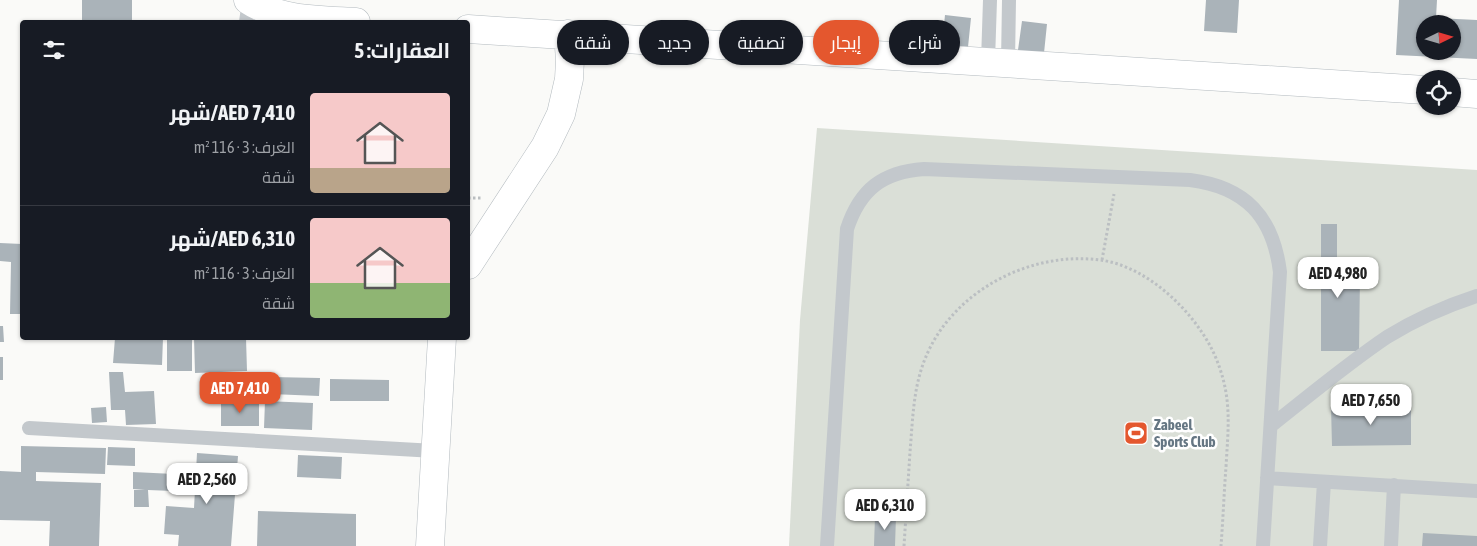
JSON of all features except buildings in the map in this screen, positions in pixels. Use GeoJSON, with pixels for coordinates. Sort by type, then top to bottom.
{"type":"FeatureCollection","features":[{"type":"Feature","properties":{"kind":"street"},"geometry":{"type":"LineString","coordinates":[[248,0],[274,13],[289,17],[329,20]]}},
{"type":"Feature","properties":{"kind":"street"},"geometry":{"type":"LineString","coordinates":[[470,28],[557,33]]}},
{"type":"Feature","properties":{"kind":"street"},"geometry":{"type":"LineString","coordinates":[[629,38],[1416,89]]}},
{"type":"Feature","properties":{"kind":"street"},"geometry":{"type":"LineString","coordinates":[[470,262],[545,147],[561,114],[569,79],[570,65]]}},
{"type":"Feature","properties":{"kind":"street"},"geometry":{"type":"LineString","coordinates":[[1461,93],[1477,94]]}},
{"type":"Feature","properties":{"kind":"street"},"geometry":{"type":"LineString","coordinates":[[430,546],[442,340]]}},
{"type":"Feature","properties":{"kind":"lane"},"geometry":{"type":"LineString","coordinates":[[246,20],[248,0]]}},
{"type":"Feature","properties":{"kind":"lane"},"geometry":{"type":"LineString","coordinates":[[990,0],[998,62]]}},
{"type":"Feature","properties":{"kind":"lane"},"geometry":{"type":"LineString","coordinates":[[998,62],[1008,0]]}},
{"type":"Feature","properties":{"kind":"lane"},"geometry":{"type":"LineString","coordinates":[[827,546],[846,229],[852,212],[862,197],[874,185],[890,176],[907,170],[924,169],[1117,176],[1210,182],[1229,189],[1246,201],[1260,215],[1267,226],[1277,252],[1280,272],[1263,546]]}},
{"type":"Feature","properties":{"kind":"lane"},"geometry":{"type":"LineString","coordinates":[[1272,425],[1388,337],[1444,308],[1477,296]]}},
{"type":"Feature","properties":{"kind":"lane"},"geometry":{"type":"LineString","coordinates":[[29,428],[435,451]]}},
{"type":"Feature","properties":{"kind":"lane"},"geometry":{"type":"LineString","coordinates":[[1267,478],[1477,490]]}},
{"type":"Feature","properties":{"kind":"lane"},"geometry":{"type":"LineString","coordinates":[[1320,546],[1324,482]]}},
{"type":"Feature","properties":{"kind":"lane"},"geometry":{"type":"LineString","coordinates":[[1391,546],[1394,485]]}},
{"type":"Feature","properties":{"kind":"path"},"geometry":{"type":"LineString","coordinates":[[1102,260],[1117,176]]}},
{"type":"Feature","properties":{"kind":"path"},"geometry":{"type":"LineString","coordinates":[[904,546],[916,387],[928,350],[939,332],[952,316],[984,288],[1020,269],[1060,260],[1081,258],[1102,260],[1124,267],[1165,290],[1182,306],[1210,344],[1226,387],[1229,410],[1221,546]]}},
{"type":"Feature","properties":{"kind":"shaded area","name":"Zabeel Sports Club"},"geometry":{"type":"Polygon","coordinates":[[[817,128],[1477,170],[1477,546],[789,546],[800,320],[817,128]]]}},
{"type":"Feature","properties":{"kind":"place","name":"Zabeel Sports Club"},"geometry":{"type":"Point","coordinates":[1136,433]}}]}
